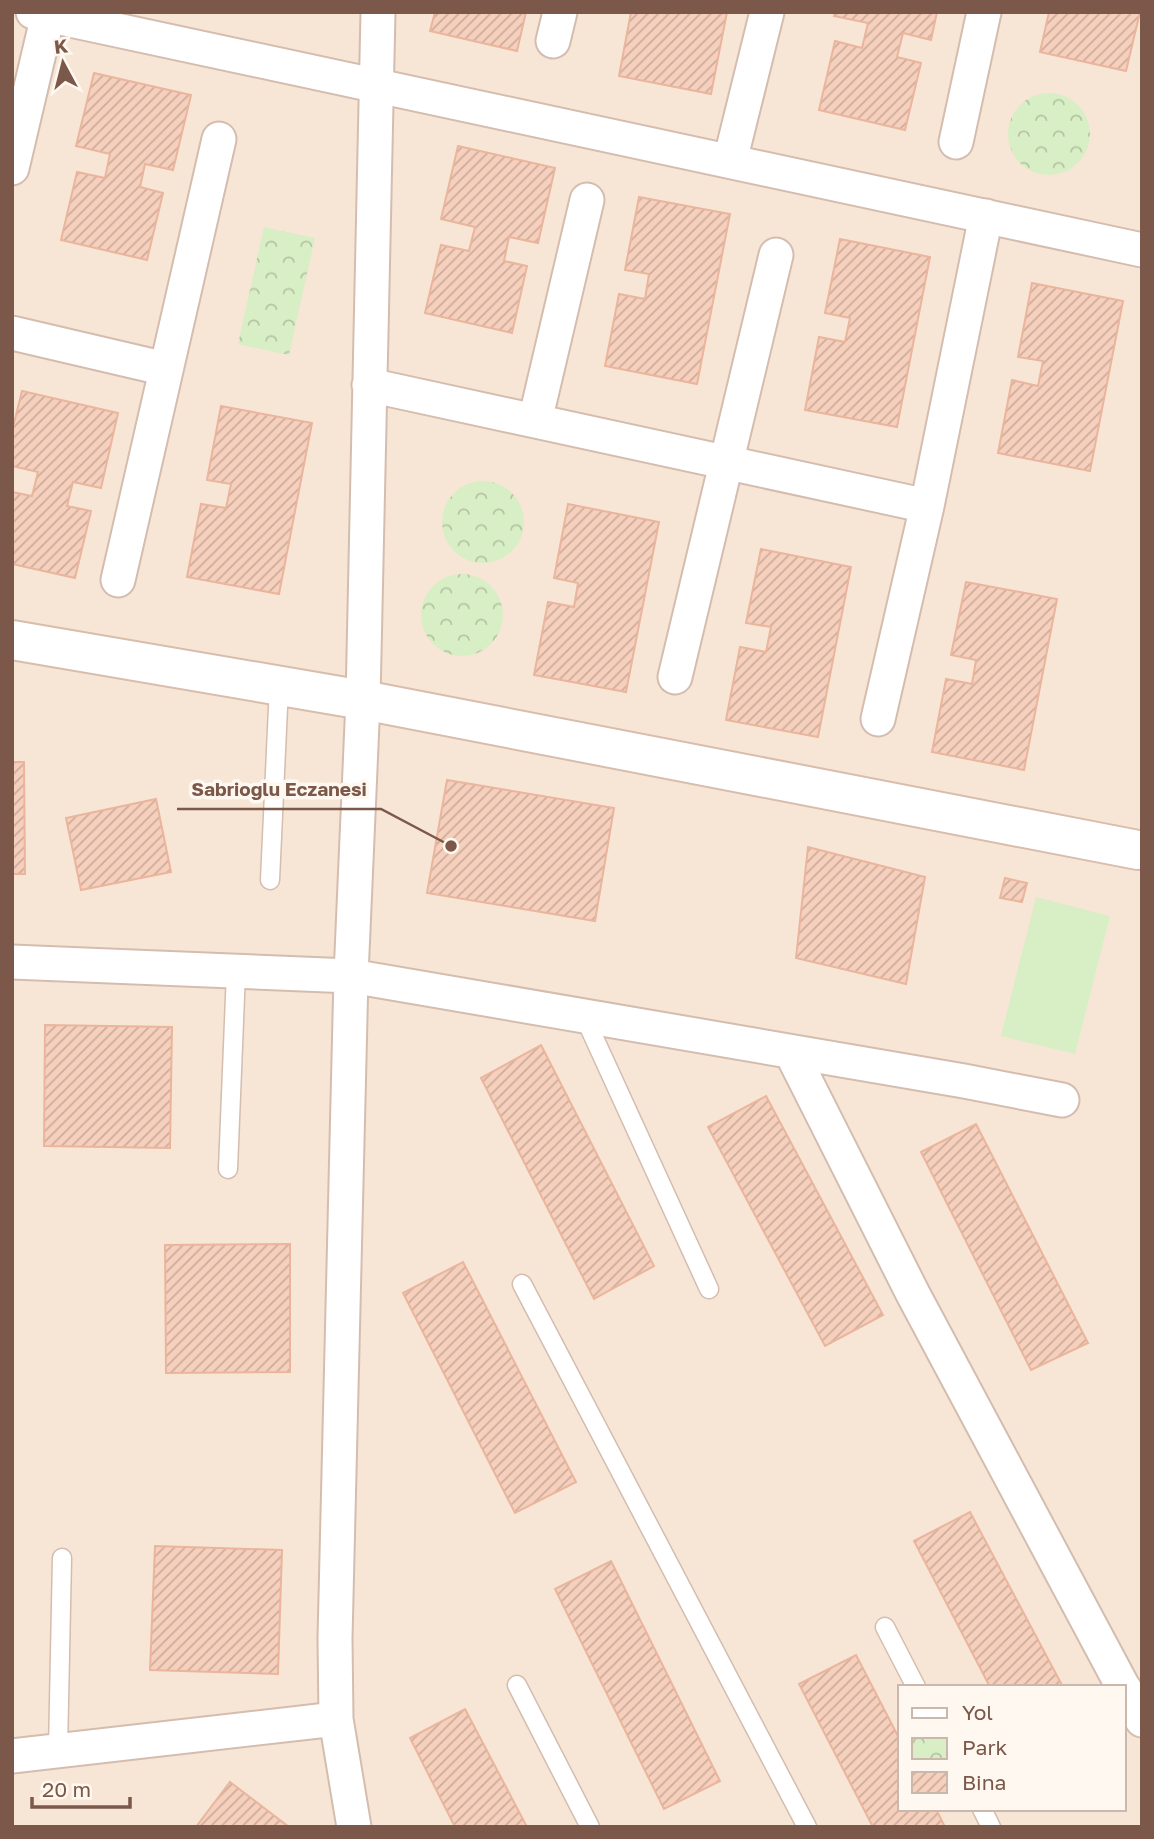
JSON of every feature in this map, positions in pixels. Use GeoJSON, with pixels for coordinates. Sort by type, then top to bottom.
{"type":"FeatureCollection","features":[{"type":"Feature","properties":{"kind":"street"},"geometry":{"type":"LineString","coordinates":[[354,1827],[336,1719],[335,1638],[351,976],[363,699],[378,12]]}},
{"type":"Feature","properties":{"kind":"street"},"geometry":{"type":"LineString","coordinates":[[730,161],[767,12]]}},
{"type":"Feature","properties":{"kind":"street"},"geometry":{"type":"LineString","coordinates":[[956,142],[984,12]]}},
{"type":"Feature","properties":{"kind":"street"},"geometry":{"type":"LineString","coordinates":[[12,168],[41,14],[1142,250]]}},
{"type":"Feature","properties":{"kind":"street"},"geometry":{"type":"LineString","coordinates":[[118,580],[219,139]]}},
{"type":"Feature","properties":{"kind":"street"},"geometry":{"type":"LineString","coordinates":[[535,421],[587,200]]}},
{"type":"Feature","properties":{"kind":"street"},"geometry":{"type":"LineString","coordinates":[[878,719],[927,506],[986,216]]}},
{"type":"Feature","properties":{"kind":"street"},"geometry":{"type":"LineString","coordinates":[[675,677],[776,255]]}},
{"type":"Feature","properties":{"kind":"street"},"geometry":{"type":"LineString","coordinates":[[12,333],[166,369]]}},
{"type":"Feature","properties":{"kind":"street"},"geometry":{"type":"LineString","coordinates":[[369,385],[927,506]]}},
{"type":"Feature","properties":{"kind":"street"},"geometry":{"type":"LineString","coordinates":[[12,640],[363,699],[1138,850]]}},
{"type":"Feature","properties":{"kind":"street"},"geometry":{"type":"LineString","coordinates":[[12,962],[351,976],[1062,1100]]}},
{"type":"Feature","properties":{"kind":"street"},"geometry":{"type":"LineString","coordinates":[[791,1052],[919,1306],[1122,1685]]}},
{"type":"Feature","properties":{"kind":"street"},"geometry":{"type":"LineString","coordinates":[[1126,1692],[1142,1720]]}},
{"type":"Feature","properties":{"kind":"street"},"geometry":{"type":"LineString","coordinates":[[12,1756],[336,1719]]}},
{"type":"Feature","properties":{"kind":"lane"},"geometry":{"type":"LineString","coordinates":[[270,880],[279,685]]}},
{"type":"Feature","properties":{"kind":"lane"},"geometry":{"type":"LineString","coordinates":[[228,1168],[236,972]]}},
{"type":"Feature","properties":{"kind":"lane"},"geometry":{"type":"LineString","coordinates":[[584,1016],[709,1289]]}},
{"type":"Feature","properties":{"kind":"lane"},"geometry":{"type":"LineString","coordinates":[[522,1284],[807,1827]]}},
{"type":"Feature","properties":{"kind":"lane"},"geometry":{"type":"LineString","coordinates":[[58,1751],[62,1558]]}},
{"type":"Feature","properties":{"kind":"lane"},"geometry":{"type":"LineString","coordinates":[[885,1627],[915,1685]]}},
{"type":"Feature","properties":{"kind":"lane"},"geometry":{"type":"LineString","coordinates":[[517,1685],[590,1827]]}},
{"type":"Feature","properties":{"kind":"lane"},"geometry":{"type":"LineString","coordinates":[[983,1811],[991,1827]]}},
{"type":"Feature","properties":{"kind":"shaded area"},"geometry":{"type":"Polygon","coordinates":[[[12,12],[1142,12],[1142,1827],[12,1827],[12,12]]]}},
{"type":"Feature","properties":{"kind":"green space"},"geometry":{"type":"Polygon","coordinates":[[[1041,93],[1057,93],[1072,100],[1083,111],[1090,126],[1087,150],[1078,163],[1057,175],[1041,175],[1026,168],[1015,157],[1008,142],[1008,126],[1015,111],[1026,100],[1041,93]]]}},
{"type":"Feature","properties":{"kind":"green space"},"geometry":{"type":"Polygon","coordinates":[[[264,227],[315,238],[289,355],[238,344],[264,227]]]}},
{"type":"Feature","properties":{"kind":"green space"},"geometry":{"type":"Polygon","coordinates":[[[475,481],[491,481],[506,488],[517,499],[524,514],[521,538],[512,551],[491,563],[475,563],[460,556],[449,545],[442,530],[442,514],[449,499],[460,488],[475,481]]]}},
{"type":"Feature","properties":{"kind":"green space"},"geometry":{"type":"Polygon","coordinates":[[[454,574],[470,574],[485,581],[496,592],[503,607],[500,631],[491,644],[470,656],[454,656],[439,649],[428,638],[421,623],[421,607],[428,592],[439,581],[454,574]]]}},
{"type":"Feature","properties":{"kind":"green space"},"geometry":{"type":"Polygon","coordinates":[[[1036,897],[1110,916],[1075,1054],[1001,1036],[1036,897]]]}},
{"type":"Feature","properties":{"kind":"building"},"geometry":{"type":"Polygon","coordinates":[[[435,12],[526,12],[517,51],[430,31],[435,12]]]}},
{"type":"Feature","properties":{"kind":"building"},"geometry":{"type":"Polygon","coordinates":[[[631,12],[727,12],[711,94],[619,76],[631,12]]]}},
{"type":"Feature","properties":{"kind":"building"},"geometry":{"type":"Polygon","coordinates":[[[835,12],[937,12],[931,40],[903,33],[897,57],[921,63],[905,130],[819,110],[835,41],[862,48],[868,23],[834,16],[835,12]]]}},
{"type":"Feature","properties":{"kind":"building"},"geometry":{"type":"Polygon","coordinates":[[[1049,12],[1140,12],[1126,71],[1040,52],[1049,12]]]}},
{"type":"Feature","properties":{"kind":"building"},"geometry":{"type":"Polygon","coordinates":[[[94,73],[191,95],[173,170],[145,164],[140,187],[163,193],[147,260],[61,240],[77,172],[105,178],[110,154],[76,146],[94,73]]]}},
{"type":"Feature","properties":{"kind":"building"},"geometry":{"type":"Polygon","coordinates":[[[458,146],[555,168],[538,243],[509,237],[504,261],[527,266],[512,333],[425,313],[441,245],[469,251],[475,227],[441,219],[458,146]]]}},
{"type":"Feature","properties":{"kind":"building"},"geometry":{"type":"Polygon","coordinates":[[[639,197],[730,214],[697,384],[605,366],[619,294],[645,299],[649,274],[625,270],[639,197]]]}},
{"type":"Feature","properties":{"kind":"building"},"geometry":{"type":"Polygon","coordinates":[[[840,239],[930,257],[897,427],[805,410],[819,337],[845,342],[850,318],[825,313],[840,239]]]}},
{"type":"Feature","properties":{"kind":"building"},"geometry":{"type":"Polygon","coordinates":[[[1032,283],[1123,301],[1090,471],[998,453],[1012,380],[1038,386],[1043,361],[1018,357],[1032,283]]]}},
{"type":"Feature","properties":{"kind":"building"},"geometry":{"type":"Polygon","coordinates":[[[22,391],[118,413],[101,488],[73,482],[67,506],[91,511],[75,578],[12,564],[12,492],[32,496],[38,472],[12,466],[12,431],[22,391]]]}},
{"type":"Feature","properties":{"kind":"building"},"geometry":{"type":"Polygon","coordinates":[[[221,406],[312,423],[279,594],[187,577],[201,504],[226,508],[231,484],[207,480],[221,406]]]}},
{"type":"Feature","properties":{"kind":"building"},"geometry":{"type":"Polygon","coordinates":[[[568,504],[659,522],[626,692],[534,675],[548,602],[574,607],[578,583],[554,578],[568,504]]]}},
{"type":"Feature","properties":{"kind":"building"},"geometry":{"type":"Polygon","coordinates":[[[761,549],[851,567],[818,737],[726,720],[740,647],[766,652],[771,627],[746,623],[761,549]]]}},
{"type":"Feature","properties":{"kind":"building"},"geometry":{"type":"Polygon","coordinates":[[[966,582],[1057,599],[1024,770],[932,752],[946,679],[972,684],[976,660],[951,655],[966,582]]]}},
{"type":"Feature","properties":{"kind":"building"},"geometry":{"type":"Polygon","coordinates":[[[12,762],[24,762],[25,874],[12,874],[12,762]]]}},
{"type":"Feature","properties":{"kind":"building"},"geometry":{"type":"Polygon","coordinates":[[[447,780],[614,808],[595,921],[427,893],[447,780]]]}},
{"type":"Feature","properties":{"kind":"building"},"geometry":{"type":"Polygon","coordinates":[[[156,799],[171,872],[81,890],[66,818],[156,799]]]}},
{"type":"Feature","properties":{"kind":"building"},"geometry":{"type":"Polygon","coordinates":[[[808,847],[925,877],[906,984],[796,958],[808,847]]]}},
{"type":"Feature","properties":{"kind":"building"},"geometry":{"type":"Polygon","coordinates":[[[1005,878],[1027,883],[1022,902],[1000,898],[1005,878]]]}},
{"type":"Feature","properties":{"kind":"building"},"geometry":{"type":"Polygon","coordinates":[[[45,1025],[172,1027],[170,1148],[44,1146],[45,1025]]]}},
{"type":"Feature","properties":{"kind":"building"},"geometry":{"type":"Polygon","coordinates":[[[541,1045],[654,1266],[594,1299],[481,1078],[541,1045]]]}},
{"type":"Feature","properties":{"kind":"building"},"geometry":{"type":"Polygon","coordinates":[[[766,1096],[883,1315],[825,1346],[708,1127],[766,1096]]]}},
{"type":"Feature","properties":{"kind":"building"},"geometry":{"type":"Polygon","coordinates":[[[976,1124],[1088,1343],[1031,1370],[921,1152],[976,1124]]]}},
{"type":"Feature","properties":{"kind":"building"},"geometry":{"type":"Polygon","coordinates":[[[290,1244],[290,1372],[166,1373],[165,1245],[290,1244]]]}},
{"type":"Feature","properties":{"kind":"building"},"geometry":{"type":"Polygon","coordinates":[[[463,1262],[576,1482],[515,1513],[403,1293],[463,1262]]]}},
{"type":"Feature","properties":{"kind":"building"},"geometry":{"type":"Polygon","coordinates":[[[970,1512],[1062,1685],[989,1685],[914,1541],[970,1512]]]}},
{"type":"Feature","properties":{"kind":"building"},"geometry":{"type":"Polygon","coordinates":[[[155,1546],[282,1550],[278,1674],[150,1670],[155,1546]]]}},
{"type":"Feature","properties":{"kind":"building"},"geometry":{"type":"Polygon","coordinates":[[[611,1561],[720,1781],[664,1809],[555,1589],[611,1561]]]}},
{"type":"Feature","properties":{"kind":"building"},"geometry":{"type":"Polygon","coordinates":[[[856,1655],[898,1736],[898,1811],[937,1811],[945,1827],[873,1827],[799,1684],[856,1655]]]}},
{"type":"Feature","properties":{"kind":"building"},"geometry":{"type":"Polygon","coordinates":[[[465,1709],[527,1827],[455,1827],[410,1738],[465,1709]]]}},
{"type":"Feature","properties":{"kind":"building"},"geometry":{"type":"Polygon","coordinates":[[[230,1782],[289,1827],[196,1827],[230,1782]]]}},
{"type":"Feature","properties":{"kind":"place","name":"Sabrioğlu Eczanesi"},"geometry":{"type":"Point","coordinates":[451,846]}}]}
